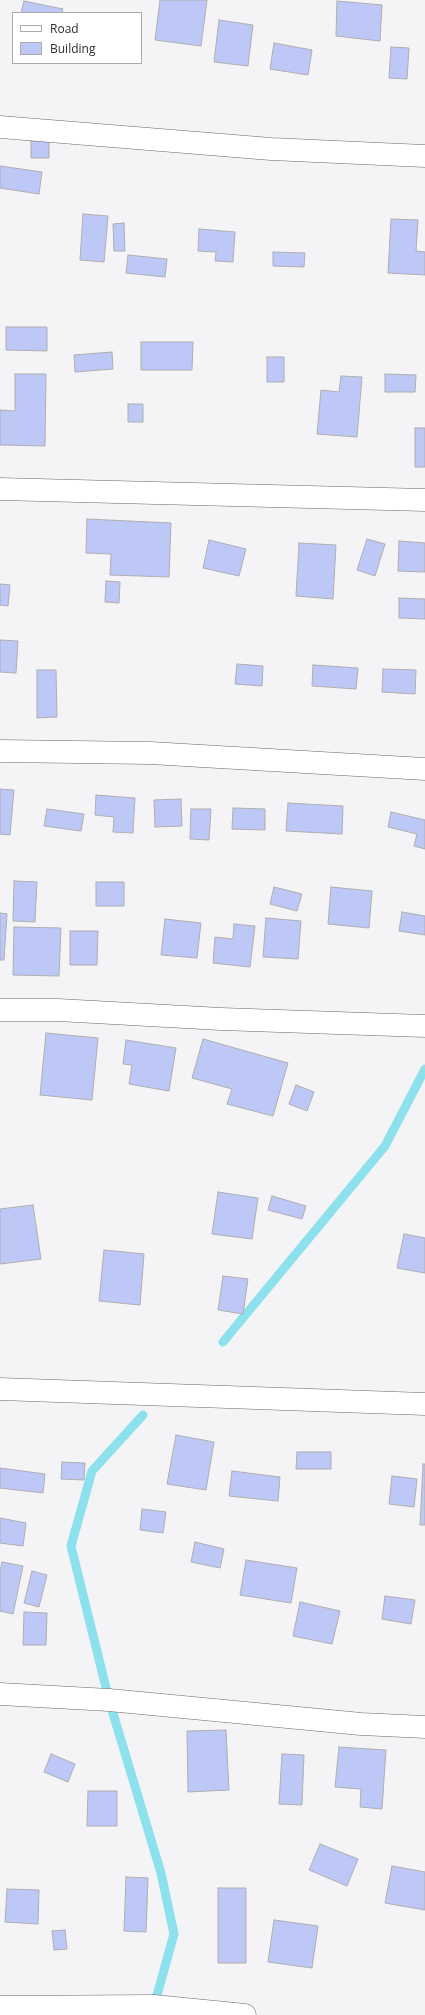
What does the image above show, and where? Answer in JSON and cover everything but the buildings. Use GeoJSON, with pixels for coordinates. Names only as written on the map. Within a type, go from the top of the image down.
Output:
{"type":"FeatureCollection","features":[{"type":"Feature","properties":{"kind":"street"},"geometry":{"type":"LineString","coordinates":[[0,127],[271,149],[425,156]]}},
{"type":"Feature","properties":{"kind":"street"},"geometry":{"type":"LineString","coordinates":[[0,488],[425,500]]}},
{"type":"Feature","properties":{"kind":"street"},"geometry":{"type":"LineString","coordinates":[[0,751],[150,753],[425,769]]}},
{"type":"Feature","properties":{"kind":"street"},"geometry":{"type":"LineString","coordinates":[[0,1010],[58,1010],[221,1019],[425,1026]]}},
{"type":"Feature","properties":{"kind":"street"},"geometry":{"type":"LineString","coordinates":[[0,1389],[425,1404]]}},
{"type":"Feature","properties":{"kind":"street"},"geometry":{"type":"LineString","coordinates":[[0,1694],[109,1700],[361,1724],[425,1728]]}},
{"type":"Feature","properties":{"kind":"street"},"geometry":{"type":"LineString","coordinates":[[0,2007],[154,2006],[245,2015]]}},
{"type":"Feature","properties":{"kind":"waterway"},"geometry":{"type":"LineString","coordinates":[[223,1342],[385,1146],[425,1069]]}},
{"type":"Feature","properties":{"kind":"waterway"},"geometry":{"type":"LineString","coordinates":[[143,1415],[92,1471],[71,1546],[109,1700],[161,1873],[174,1934],[154,2006]]}}]}
